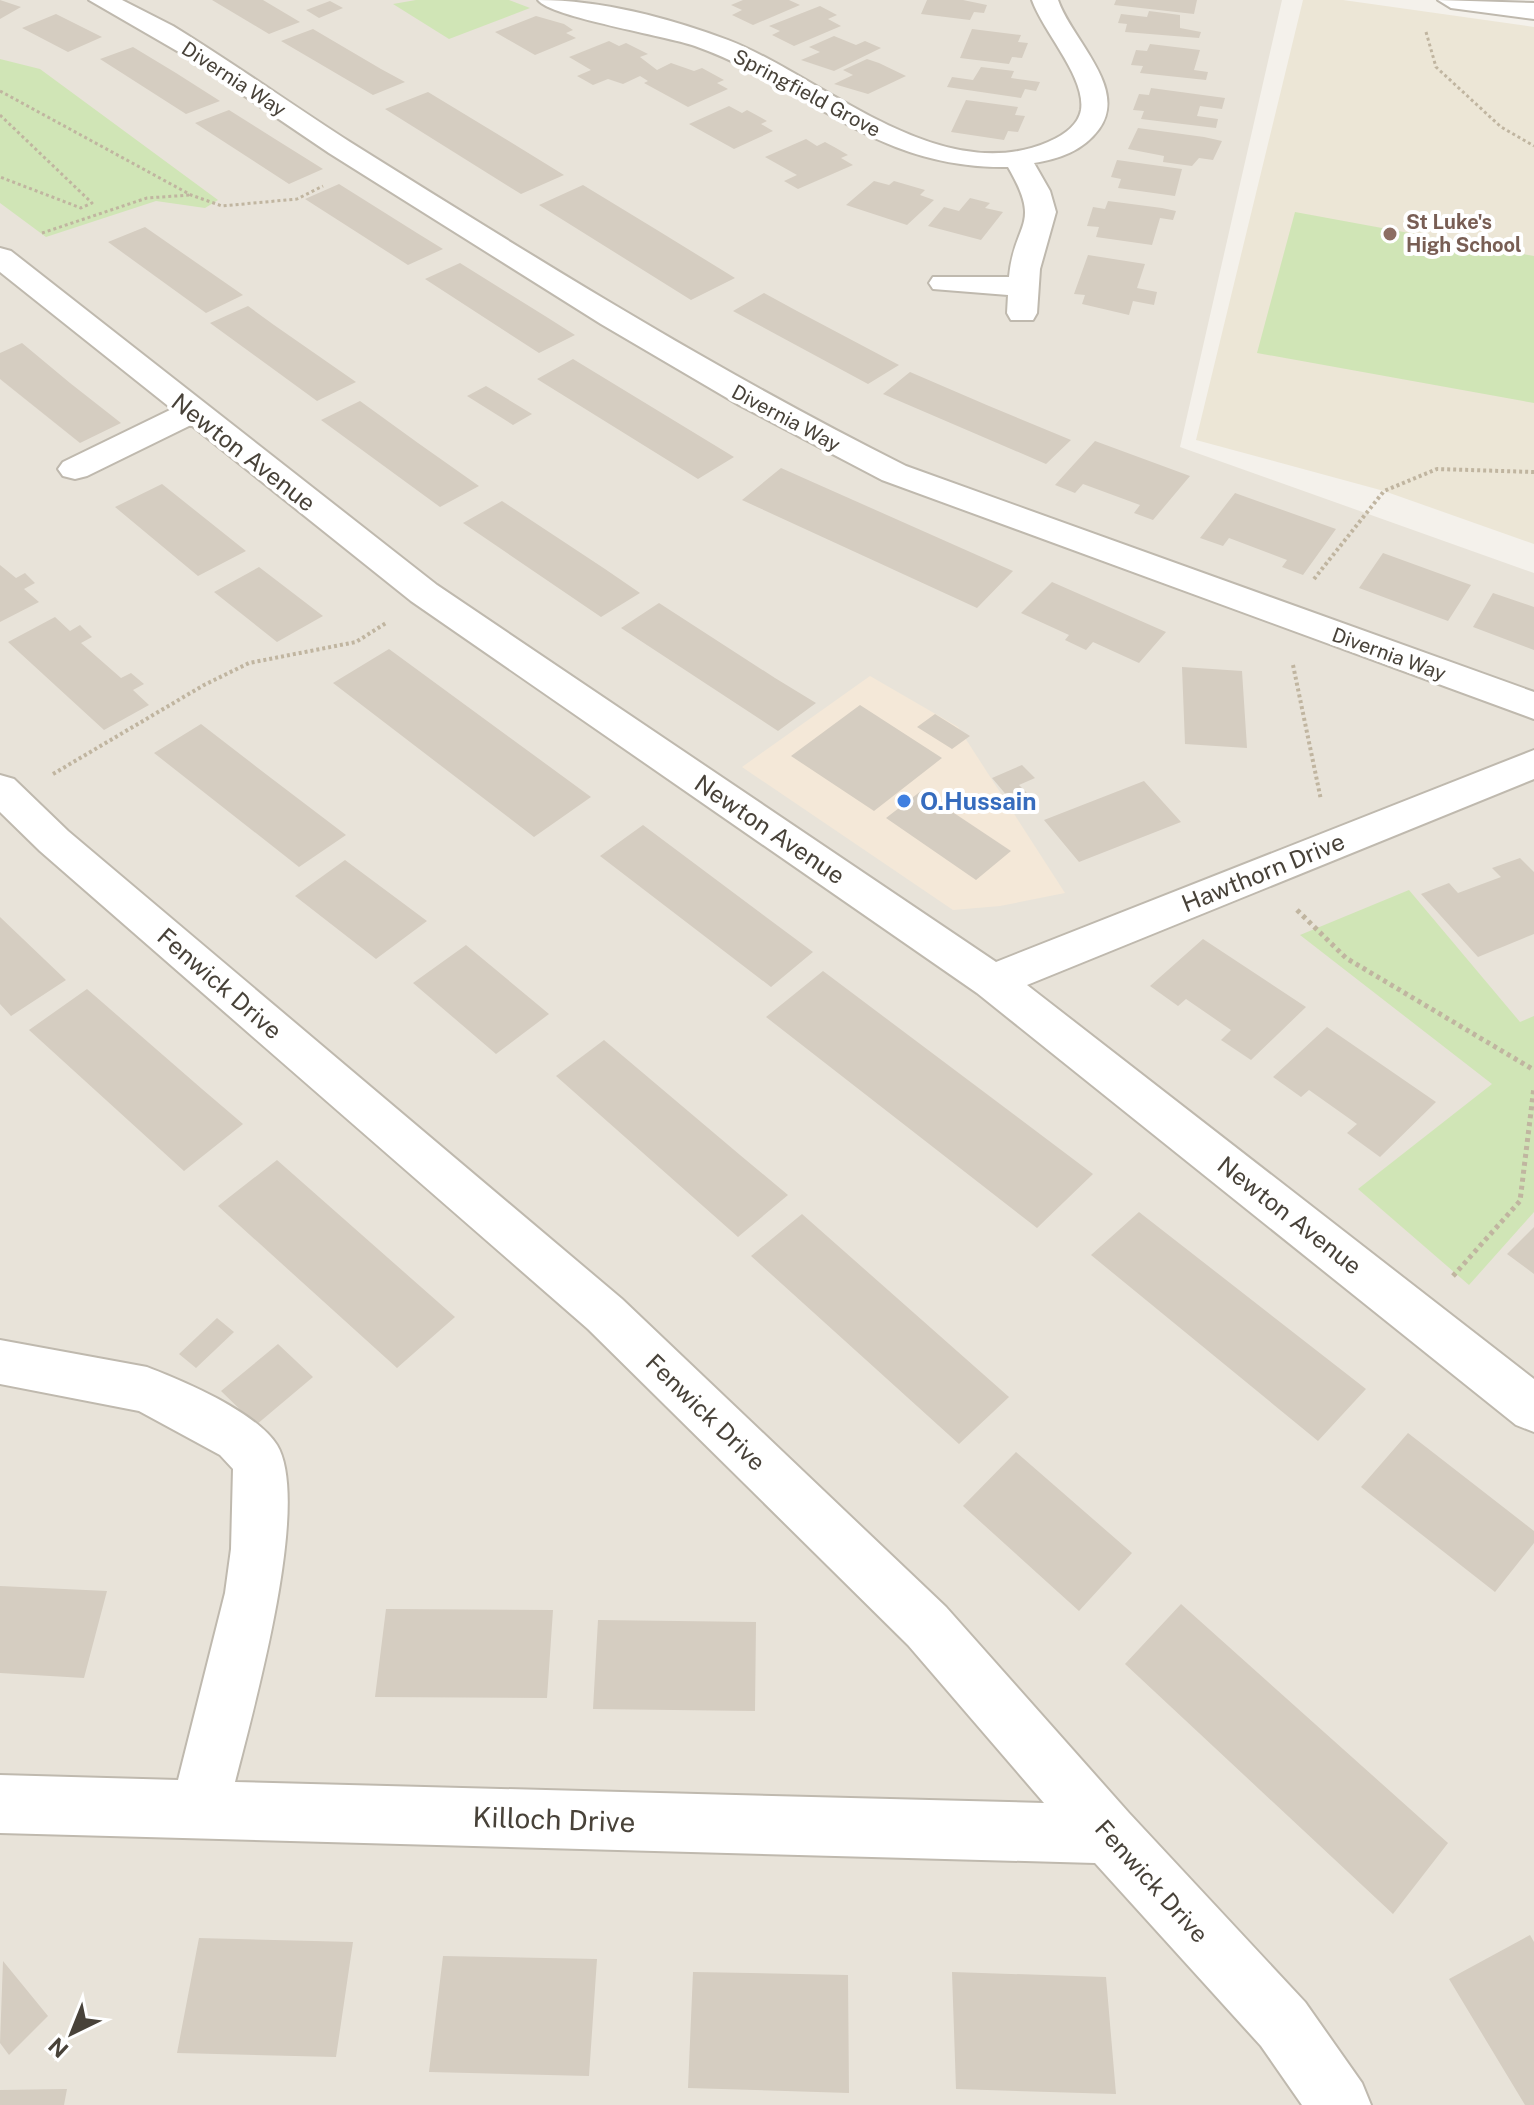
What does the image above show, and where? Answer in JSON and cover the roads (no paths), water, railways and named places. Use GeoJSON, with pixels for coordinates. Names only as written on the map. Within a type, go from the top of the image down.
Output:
{"type":"FeatureCollection","features":[{"type":"Feature","properties":{"kind":"street","name":"Divernia Way"},"geometry":{"type":"LineString","coordinates":[[102,0],[183,45],[662,350],[800,428],[894,473],[1534,706]]}},
{"type":"Feature","properties":{"kind":"street","name":"Springfield Grove"},"geometry":{"type":"LineString","coordinates":[[551,0],[573,9],[660,27],[734,51],[841,114],[923,152],[978,161],[1018,160],[1079,138],[1095,109],[1094,90],[1049,18],[1045,0]]}},
{"type":"Feature","properties":{"kind":"street"},"geometry":{"type":"LineString","coordinates":[[1451,0],[1534,11]]}},
{"type":"Feature","properties":{"kind":"street"},"geometry":{"type":"LineString","coordinates":[[944,283],[1023,300],[1042,212],[1036,191],[1018,160]]}},
{"type":"Feature","properties":{"kind":"street","name":"Newton Avenue"},"geometry":{"type":"LineString","coordinates":[[15,247],[192,412],[428,596],[992,981],[1534,1409]]}},
{"type":"Feature","properties":{"kind":"street"},"geometry":{"type":"LineString","coordinates":[[75,469],[192,412]]}},
{"type":"Feature","properties":{"kind":"street","name":"Hawthorn Drive"},"geometry":{"type":"LineString","coordinates":[[992,981],[1534,764]]}},
{"type":"Feature","properties":{"kind":"street","name":"Fenwick Drive"},"geometry":{"type":"LineString","coordinates":[[6,794],[54,841],[605,1314],[927,1626],[1108,1834],[1283,2024],[1340,2105]]}},
{"type":"Feature","properties":{"kind":"street"},"geometry":{"type":"LineString","coordinates":[[0,1362],[147,1390],[238,1438],[258,1461],[261,1532],[246,1617],[199,1809]]}},
{"type":"Feature","properties":{"kind":"street","name":"Killoch Drive"},"geometry":{"type":"LineString","coordinates":[[0,1804],[1108,1834]]}},
{"type":"Feature","properties":{"kind":"place","name":"St Luke's High School"},"geometry":{"type":"Point","coordinates":[1390,234]}},
{"type":"Feature","properties":{"kind":"place","name":"O.Hussain"},"geometry":{"type":"Point","coordinates":[904,801]}}]}
